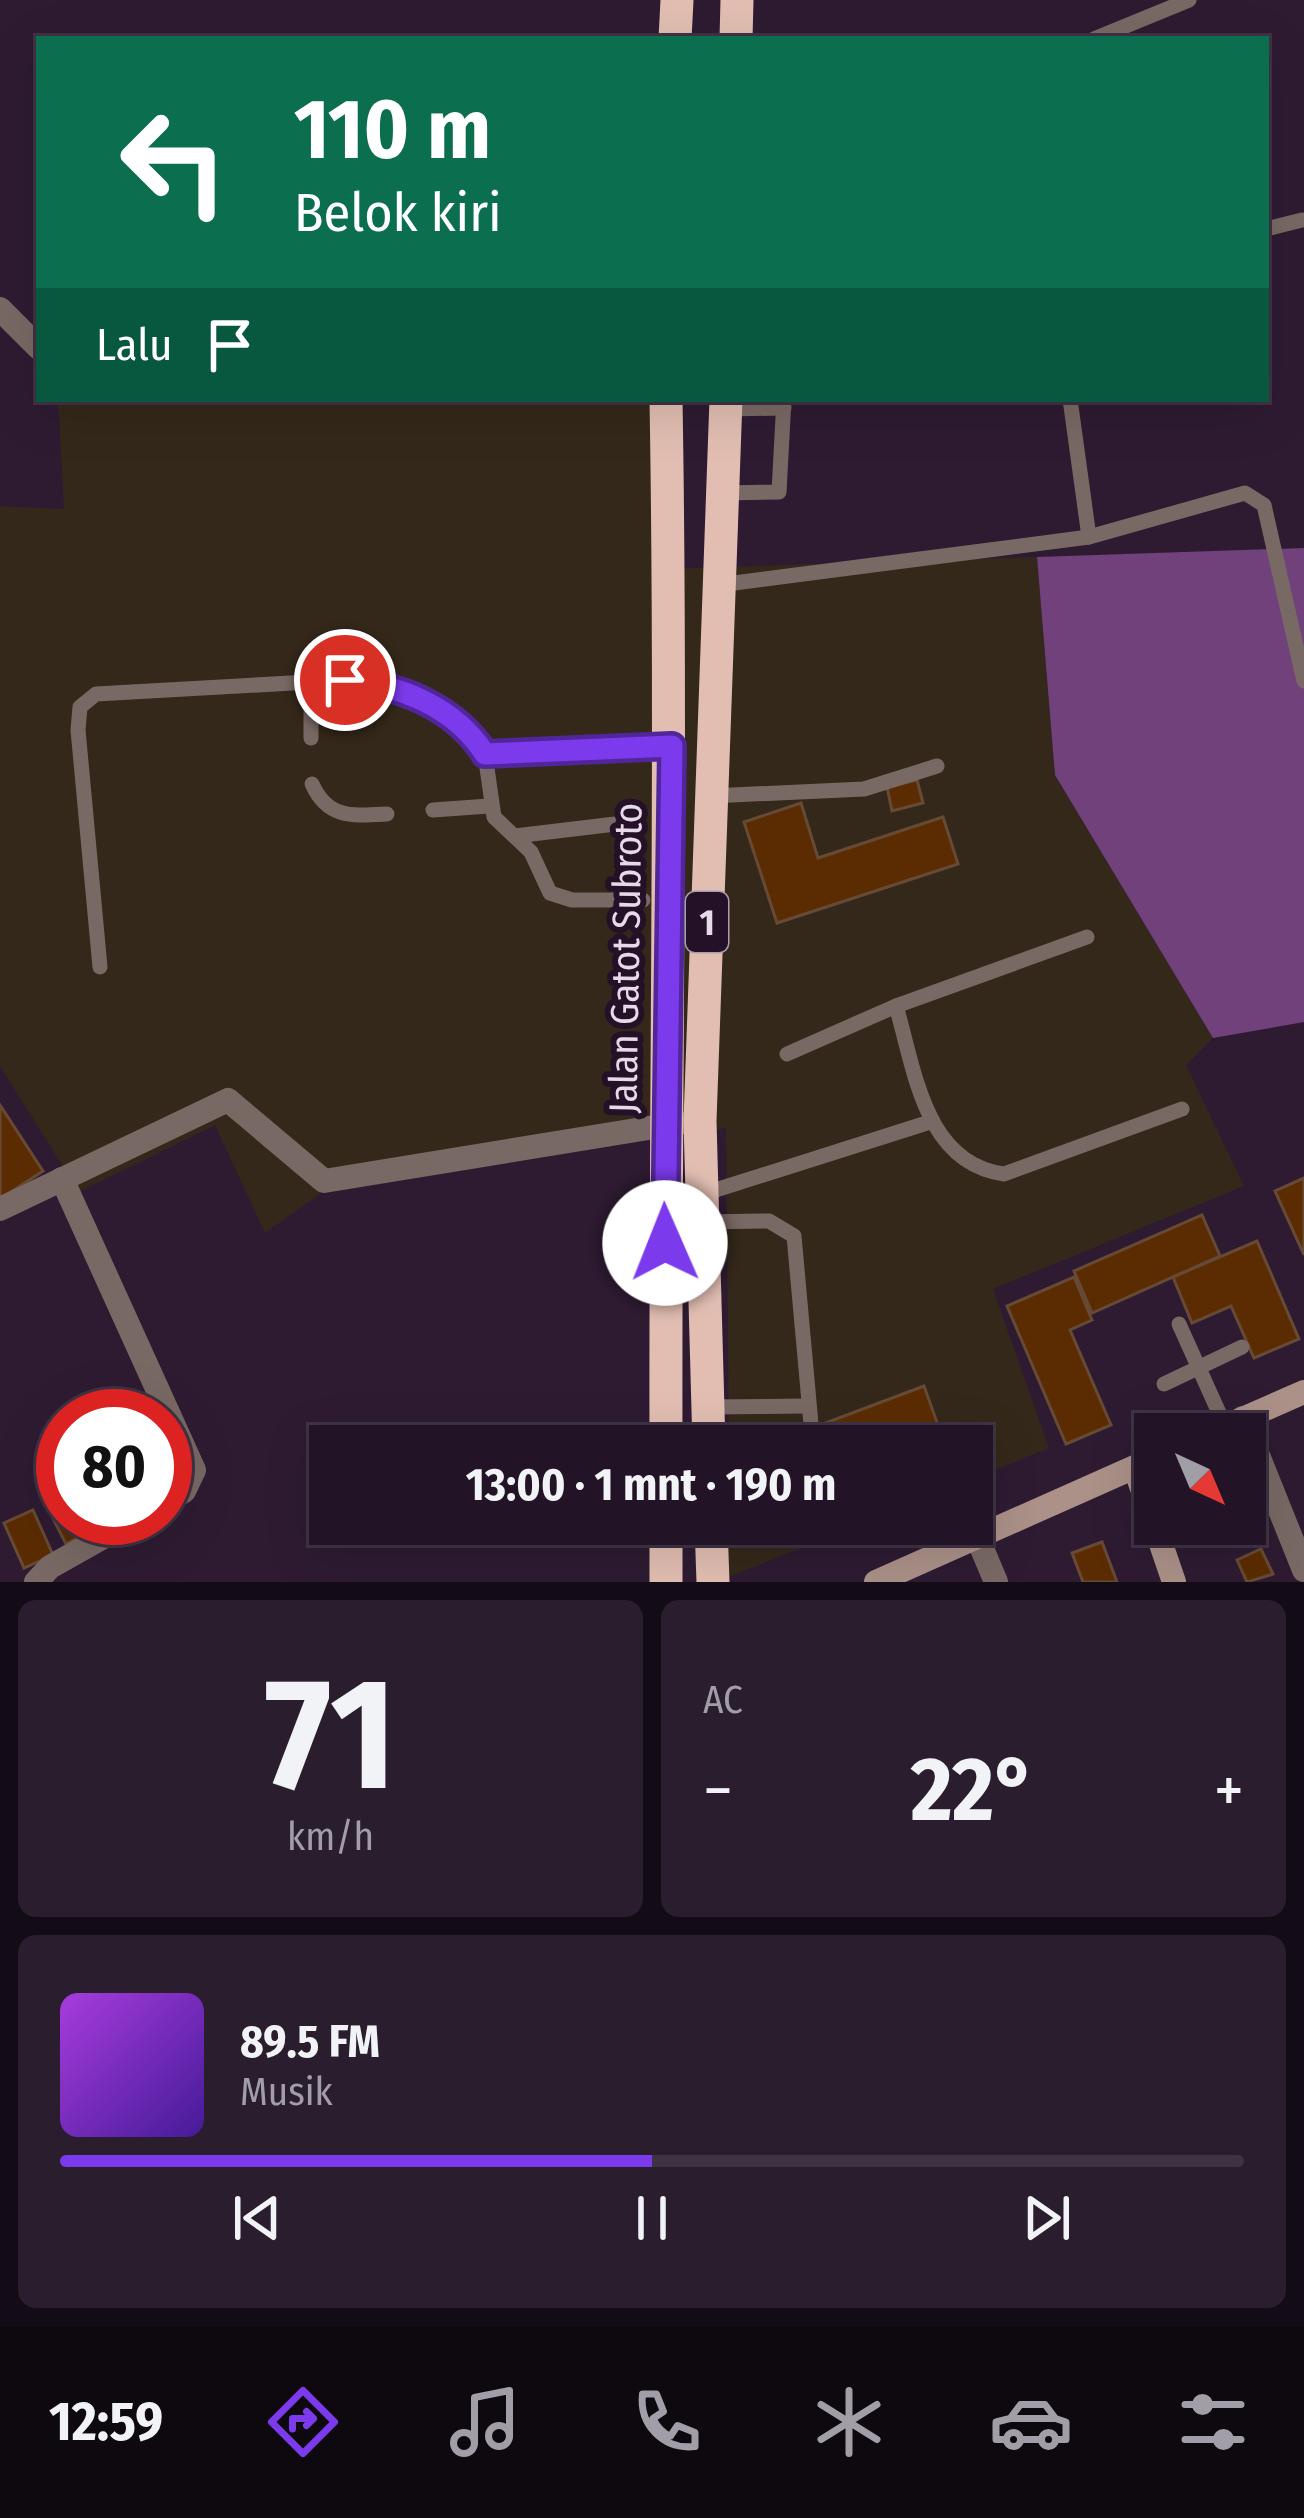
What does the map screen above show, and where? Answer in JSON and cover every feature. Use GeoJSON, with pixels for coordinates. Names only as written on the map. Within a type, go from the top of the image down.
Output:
{"type":"FeatureCollection","features":[{"type":"Feature","properties":{"kind":"highway"},"geometry":{"type":"LineString","coordinates":[[675,36],[677,0]]}},
{"type":"Feature","properties":{"kind":"highway"},"geometry":{"type":"LineString","coordinates":[[736,36],[737,0]]}},
{"type":"Feature","properties":{"kind":"highway","name":"Jalan Gatot Subroto"},"geometry":{"type":"LineString","coordinates":[[666,402],[672,746],[664,1124],[666,1425]]}},
{"type":"Feature","properties":{"kind":"highway","name":"Jalan Gatot Subroto"},"geometry":{"type":"LineString","coordinates":[[708,1425],[700,1121],[726,404]]}},
{"type":"Feature","properties":{"kind":"highway"},"geometry":{"type":"LineString","coordinates":[[666,1545],[666,1582]]}},
{"type":"Feature","properties":{"kind":"highway"},"geometry":{"type":"LineString","coordinates":[[712,1545],[713,1582]]}},
{"type":"Feature","properties":{"kind":"main road"},"geometry":{"type":"LineString","coordinates":[[1256,1413],[1304,1393]]}},
{"type":"Feature","properties":{"kind":"main road"},"geometry":{"type":"LineString","coordinates":[[993,1524],[1134,1467]]}},
{"type":"Feature","properties":{"kind":"main road"},"geometry":{"type":"LineString","coordinates":[[876,1582],[948,1545]]}},
{"type":"Feature","properties":{"kind":"main road"},"geometry":{"type":"LineString","coordinates":[[1165,1545],[1174,1582]]}},
{"type":"Feature","properties":{"kind":"street"},"geometry":{"type":"LineString","coordinates":[[0,309],[36,345]]}},
{"type":"Feature","properties":{"kind":"street"},"geometry":{"type":"LineString","coordinates":[[0,1209],[228,1100],[323,1181],[700,1121]]}},
{"type":"Feature","properties":{"kind":"street"},"geometry":{"type":"LineString","coordinates":[[62,1179],[157,1389]]}},
{"type":"Feature","properties":{"kind":"street"},"geometry":{"type":"LineString","coordinates":[[1266,1501],[1304,1570]]}},
{"type":"Feature","properties":{"kind":"street"},"geometry":{"type":"LineString","coordinates":[[36,1582],[50,1567],[89,1545]]}},
{"type":"Feature","properties":{"kind":"street"},"geometry":{"type":"LineString","coordinates":[[981,1545],[996,1582]]}},
{"type":"Feature","properties":{"kind":"lane"},"geometry":{"type":"LineString","coordinates":[[1101,36],[1189,0]]}},
{"type":"Feature","properties":{"kind":"lane"},"geometry":{"type":"LineString","coordinates":[[1269,228],[1302,220]]}},
{"type":"Feature","properties":{"kind":"lane"},"geometry":{"type":"LineString","coordinates":[[1070,402],[1089,537]]}},
{"type":"Feature","properties":{"kind":"lane"},"geometry":{"type":"LineString","coordinates":[[723,493],[779,493],[784,404],[726,404]]}},
{"type":"Feature","properties":{"kind":"lane"},"geometry":{"type":"LineString","coordinates":[[719,584],[1089,537],[1245,493],[1264,505],[1304,681]]}},
{"type":"Feature","properties":{"kind":"lane"},"geometry":{"type":"LineString","coordinates":[[311,683],[311,738]]}},
{"type":"Feature","properties":{"kind":"lane"},"geometry":{"type":"LineString","coordinates":[[100,967],[80,707],[96,694],[311,683],[381,683],[413,694],[460,726],[485,754],[489,806],[531,852],[544,887],[556,897],[643,900]]}},
{"type":"Feature","properties":{"kind":"lane"},"geometry":{"type":"LineString","coordinates":[[485,754],[672,746]]}},
{"type":"Feature","properties":{"kind":"lane"},"geometry":{"type":"LineString","coordinates":[[711,796],[864,789],[938,766]]}},
{"type":"Feature","properties":{"kind":"lane"},"geometry":{"type":"LineString","coordinates":[[312,784],[326,808],[339,814],[387,814]]}},
{"type":"Feature","properties":{"kind":"lane"},"geometry":{"type":"LineString","coordinates":[[433,810],[489,806]]}},
{"type":"Feature","properties":{"kind":"lane"},"geometry":{"type":"LineString","coordinates":[[515,836],[632,822]]}},
{"type":"Feature","properties":{"kind":"lane"},"geometry":{"type":"LineString","coordinates":[[787,1054],[896,1006],[1087,937]]}},
{"type":"Feature","properties":{"kind":"lane"},"geometry":{"type":"LineString","coordinates":[[896,1006],[930,1122],[963,1160],[982,1171],[1004,1174],[1182,1108]]}},
{"type":"Feature","properties":{"kind":"lane"},"geometry":{"type":"LineString","coordinates":[[702,1208],[930,1122]]}},
{"type":"Feature","properties":{"kind":"lane"},"geometry":{"type":"LineString","coordinates":[[665,1202],[769,1221],[794,1236],[810,1425]]}},
{"type":"Feature","properties":{"kind":"lane"},"geometry":{"type":"LineString","coordinates":[[1179,1324],[1219,1413]]}},
{"type":"Feature","properties":{"kind":"lane"},"geometry":{"type":"LineString","coordinates":[[1165,1384],[1242,1347]]}},
{"type":"Feature","properties":{"kind":"lane"},"geometry":{"type":"LineString","coordinates":[[708,1407],[807,1406]]}},
{"type":"Feature","properties":{"kind":"shaded area"},"geometry":{"type":"Polygon","coordinates":[[[58,402],[659,402],[660,569],[1037,557],[1055,775],[1213,1038],[1186,1065],[1244,1186],[993,1289],[1049,1448],[993,1471],[993,1425],[729,1425],[726,1128],[338,1181],[265,1233],[215,1125],[79,1192],[0,1066],[0,506],[64,509],[58,402]]]}},
{"type":"Feature","properties":{"kind":"shaded area"},"geometry":{"type":"Polygon","coordinates":[[[1304,548],[1304,1022],[1213,1038],[1055,775],[1037,557],[1304,548]]]}},
{"type":"Feature","properties":{"kind":"shaded area"},"geometry":{"type":"Polygon","coordinates":[[[729,1545],[809,1545],[729,1577],[729,1545]]]}},
{"type":"Feature","properties":{"kind":"building"},"geometry":{"type":"Polygon","coordinates":[[[917,780],[923,803],[892,811],[887,787],[917,780]]]}},
{"type":"Feature","properties":{"kind":"building"},"geometry":{"type":"Polygon","coordinates":[[[801,803],[818,858],[943,817],[958,864],[777,923],[744,822],[801,803]]]}},
{"type":"Feature","properties":{"kind":"building"},"geometry":{"type":"Polygon","coordinates":[[[0,1105],[43,1171],[0,1199],[0,1105]]]}},
{"type":"Feature","properties":{"kind":"building"},"geometry":{"type":"Polygon","coordinates":[[[1304,1178],[1304,1255],[1275,1191],[1304,1178]]]}},
{"type":"Feature","properties":{"kind":"building"},"geometry":{"type":"Polygon","coordinates":[[[1202,1215],[1220,1256],[1092,1313],[1074,1271],[1202,1215]]]}},
{"type":"Feature","properties":{"kind":"building"},"geometry":{"type":"Polygon","coordinates":[[[1257,1241],[1299,1339],[1254,1358],[1231,1306],[1192,1323],[1173,1277],[1257,1241]]]}},
{"type":"Feature","properties":{"kind":"building"},"geometry":{"type":"Polygon","coordinates":[[[1074,1277],[1092,1320],[1070,1330],[1111,1425],[1066,1444],[1007,1306],[1074,1277]]]}},
{"type":"Feature","properties":{"kind":"building"},"geometry":{"type":"Polygon","coordinates":[[[924,1386],[938,1425],[820,1425],[924,1386]]]}},
{"type":"Feature","properties":{"kind":"building"},"geometry":{"type":"Polygon","coordinates":[[[33,1510],[36,1545],[49,1545],[53,1555],[24,1568],[4,1523],[33,1510]]]}},
{"type":"Feature","properties":{"kind":"building"},"geometry":{"type":"Polygon","coordinates":[[[1102,1542],[1117,1582],[1083,1582],[1072,1553],[1102,1542]]]}},
{"type":"Feature","properties":{"kind":"building"},"geometry":{"type":"Polygon","coordinates":[[[1261,1549],[1273,1574],[1247,1582],[1237,1560],[1261,1549]]]}},
{"type":"Feature","properties":{"kind":"route"},"geometry":{"type":"LineString","coordinates":[[345,680],[381,683],[413,694],[460,726],[485,754],[672,746],[664,1046],[665,1243]]}}]}
